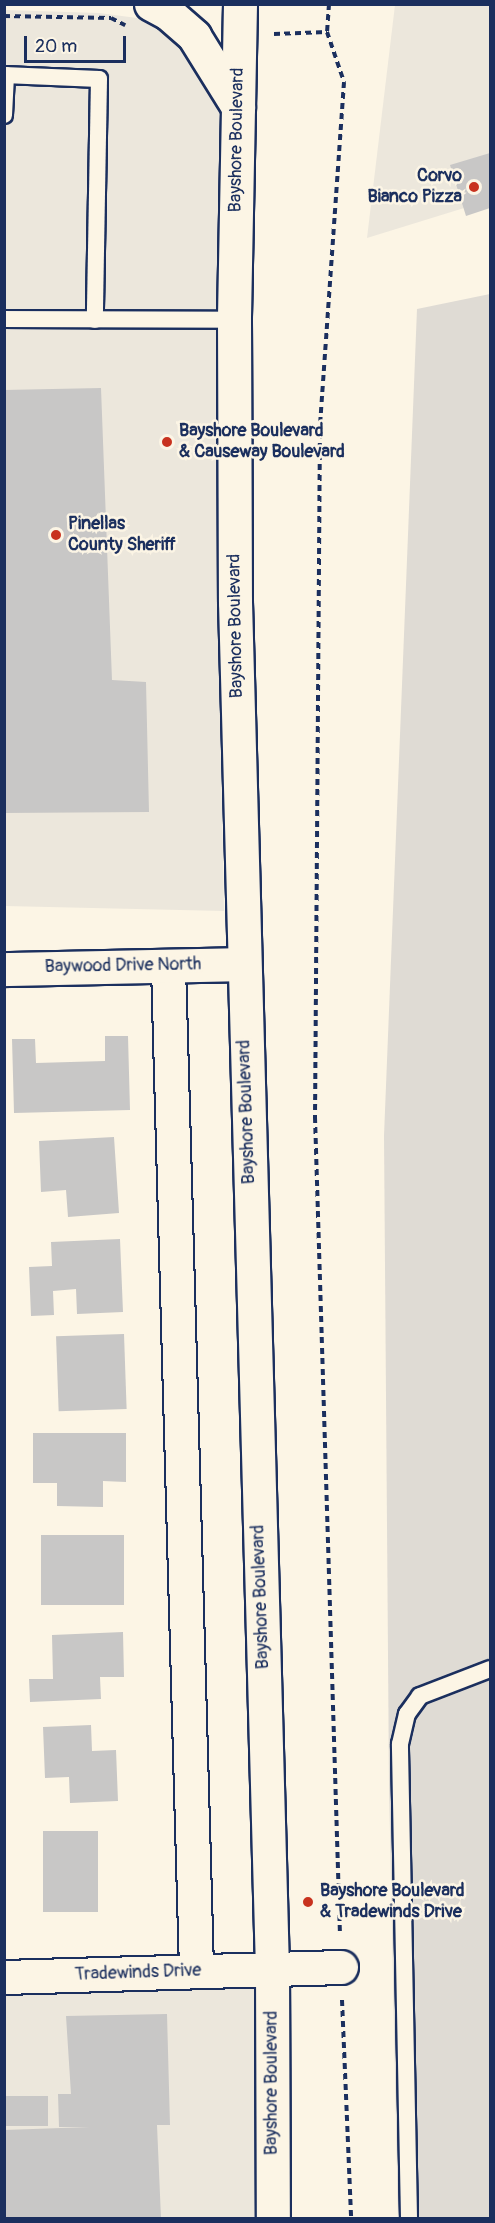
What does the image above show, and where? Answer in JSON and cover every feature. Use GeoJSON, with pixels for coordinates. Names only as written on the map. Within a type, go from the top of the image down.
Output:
{"type":"FeatureCollection","features":[{"type":"Feature","properties":{"kind":"main road"},"geometry":{"type":"LineString","coordinates":[[151,4],[168,13],[194,36],[238,107]]}},
{"type":"Feature","properties":{"kind":"main road","name":"Bayshore Boulevard"},"geometry":{"type":"LineString","coordinates":[[240,4],[234,320],[242,964],[272,1969],[273,2218]]}},
{"type":"Feature","properties":{"kind":"main road","name":"Baywood Drive North"},"geometry":{"type":"LineString","coordinates":[[4,969],[242,964]]}},
{"type":"Feature","properties":{"kind":"main road"},"geometry":{"type":"LineString","coordinates":[[168,966],[196,1971]]}},
{"type":"Feature","properties":{"kind":"main road","name":"Tradewinds Drive"},"geometry":{"type":"LineString","coordinates":[[4,1977],[341,1967]]}},
{"type":"Feature","properties":{"kind":"lane"},"geometry":{"type":"LineString","coordinates":[[4,115],[5,75],[99,79],[95,320]]}},
{"type":"Feature","properties":{"kind":"lane"},"geometry":{"type":"LineString","coordinates":[[4,320],[234,320]]}},
{"type":"Feature","properties":{"kind":"lane"},"geometry":{"type":"LineString","coordinates":[[409,2218],[400,1744],[407,1714],[420,1696],[490,1669]]}},
{"type":"Feature","properties":{"kind":"path"},"geometry":{"type":"LineString","coordinates":[[329,4],[327,32],[344,82],[320,422],[315,1117],[351,2218]]}},
{"type":"Feature","properties":{"kind":"shaded area"},"geometry":{"type":"Polygon","coordinates":[[[395,5],[490,5],[490,200],[367,238],[395,5]]]}},
{"type":"Feature","properties":{"kind":"shaded area"},"geometry":{"type":"Polygon","coordinates":[[[5,10],[99,13],[137,18],[161,29],[181,49],[220,112],[217,567],[224,911],[5,906],[5,10]]]}},
{"type":"Feature","properties":{"kind":"shaded area"},"geometry":{"type":"Polygon","coordinates":[[[490,294],[490,2218],[398,2218],[389,1784],[384,1136],[417,309],[490,294]]]}},
{"type":"Feature","properties":{"kind":"shaded area"},"geometry":{"type":"Polygon","coordinates":[[[5,1989],[255,1989],[255,2218],[5,2218],[5,1989]]]}},
{"type":"Feature","properties":{"kind":"building","name":"Corvo Bianco Pizza"},"geometry":{"type":"Polygon","coordinates":[[[490,153],[490,208],[466,216],[450,165],[490,153]]]}},
{"type":"Feature","properties":{"kind":"building","name":"Pinellas County Sheriff"},"geometry":{"type":"Polygon","coordinates":[[[101,388],[112,680],[146,682],[149,812],[4,813],[4,390],[101,388]]]}},
{"type":"Feature","properties":{"kind":"building"},"geometry":{"type":"Polygon","coordinates":[[[105,1036],[128,1036],[130,1110],[14,1113],[12,1039],[35,1039],[36,1063],[105,1061],[105,1036]]]}},
{"type":"Feature","properties":{"kind":"building"},"geometry":{"type":"Polygon","coordinates":[[[114,1137],[119,1213],[68,1217],[66,1190],[41,1192],[39,1141],[114,1137]]]}},
{"type":"Feature","properties":{"kind":"building"},"geometry":{"type":"Polygon","coordinates":[[[120,1239],[123,1312],[77,1314],[76,1289],[53,1291],[54,1315],[31,1316],[29,1267],[52,1266],[51,1242],[120,1239]]]}},
{"type":"Feature","properties":{"kind":"building"},"geometry":{"type":"Polygon","coordinates":[[[124,1334],[127,1409],[59,1411],[56,1336],[124,1334]]]}},
{"type":"Feature","properties":{"kind":"building"},"geometry":{"type":"Polygon","coordinates":[[[33,1433],[126,1433],[126,1482],[103,1481],[103,1507],[57,1506],[57,1483],[33,1483],[33,1433]]]}},
{"type":"Feature","properties":{"kind":"building"},"geometry":{"type":"Polygon","coordinates":[[[41,1535],[124,1535],[124,1605],[41,1605],[41,1535]]]}},
{"type":"Feature","properties":{"kind":"building"},"geometry":{"type":"Polygon","coordinates":[[[123,1632],[124,1677],[100,1677],[101,1699],[30,1702],[29,1679],[53,1679],[52,1635],[123,1632]]]}},
{"type":"Feature","properties":{"kind":"building"},"geometry":{"type":"Polygon","coordinates":[[[91,1725],[92,1751],[116,1750],[118,1801],[70,1803],[69,1777],[45,1778],[43,1727],[91,1725]]]}},
{"type":"Feature","properties":{"kind":"building"},"geometry":{"type":"Polygon","coordinates":[[[43,1831],[98,1831],[98,1912],[43,1912],[43,1831]]]}},
{"type":"Feature","properties":{"kind":"building"},"geometry":{"type":"Polygon","coordinates":[[[167,2014],[170,2125],[157,2125],[161,2218],[4,2218],[4,2130],[90,2127],[59,2127],[58,2094],[71,2094],[66,2016],[167,2014]]]}},
{"type":"Feature","properties":{"kind":"building"},"geometry":{"type":"Polygon","coordinates":[[[4,2096],[48,2096],[48,2126],[4,2126],[4,2096]]]}},
{"type":"Feature","properties":{"kind":"place","name":"Corvo Bianco Pizza"},"geometry":{"type":"Point","coordinates":[474,187]}},
{"type":"Feature","properties":{"kind":"place","name":"Bayshore Boulevard & Causeway Boulevard"},"geometry":{"type":"Point","coordinates":[167,442]}},
{"type":"Feature","properties":{"kind":"place","name":"Pinellas County Sheriff"},"geometry":{"type":"Point","coordinates":[56,535]}},
{"type":"Feature","properties":{"kind":"place","name":"Bayshore Boulevard & Tradewinds Drive"},"geometry":{"type":"Point","coordinates":[308,1902]}}]}
